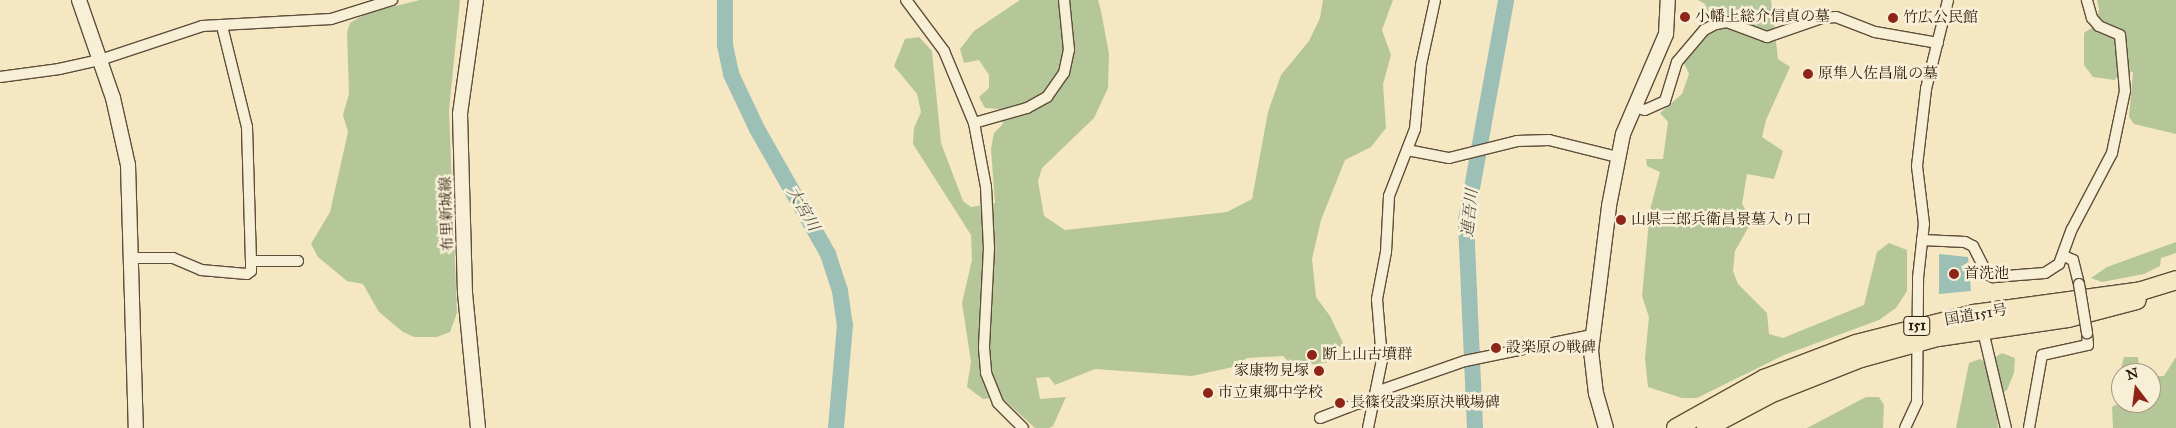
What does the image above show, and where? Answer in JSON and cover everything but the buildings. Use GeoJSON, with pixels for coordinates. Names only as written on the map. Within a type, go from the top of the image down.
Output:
{"type":"FeatureCollection","features":[{"type":"Feature","properties":{"kind":"highway","name":"国道151号"},"geometry":{"type":"LineString","coordinates":[[1676,428],[1723,400],[1806,361],[1918,334],[2012,308],[2141,291],[2176,280]]}},
{"type":"Feature","properties":{"kind":"highway","name":"国道151号"},"geometry":{"type":"LineString","coordinates":[[1706,428],[1812,376],[1918,334],[1983,331],[2102,311],[2176,288]]}},
{"type":"Feature","properties":{"kind":"street"},"geometry":{"type":"LineString","coordinates":[[79,0],[124,134],[129,174],[136,428]]}},
{"type":"Feature","properties":{"kind":"street"},"geometry":{"type":"LineString","coordinates":[[0,77],[59,69],[100,60],[202,26],[331,19],[392,0]]}},
{"type":"Feature","properties":{"kind":"street","name":"布里新城線"},"geometry":{"type":"LineString","coordinates":[[476,0],[460,114],[466,293],[478,428]]}},
{"type":"Feature","properties":{"kind":"street"},"geometry":{"type":"LineString","coordinates":[[906,0],[944,51],[974,123],[986,187],[988,240],[984,348],[986,373],[998,403],[1023,428]]}},
{"type":"Feature","properties":{"kind":"street"},"geometry":{"type":"LineString","coordinates":[[974,123],[1027,108],[1047,97],[1064,73],[1069,50],[1064,0]]}},
{"type":"Feature","properties":{"kind":"street"},"geometry":{"type":"LineString","coordinates":[[1368,428],[1382,351],[1378,299],[1386,252],[1389,196],[1417,116],[1421,65],[1434,0]]}},
{"type":"Feature","properties":{"kind":"street"},"geometry":{"type":"LineString","coordinates":[[1606,428],[1593,375],[1592,335],[1617,157],[1634,107],[1658,58],[1666,34],[1668,0]]}},
{"type":"Feature","properties":{"kind":"street"},"geometry":{"type":"LineString","coordinates":[[1905,428],[1916,402],[1918,278],[1924,224],[1917,166],[1926,89],[1948,0]]}},
{"type":"Feature","properties":{"kind":"street"},"geometry":{"type":"LineString","coordinates":[[1922,240],[1965,242],[1979,253],[1987,274],[2002,278],[2045,273],[2054,268],[2064,256],[2072,229],[2112,153],[2125,91],[2120,35],[2099,26],[2092,18],[2087,0]]}},
{"type":"Feature","properties":{"kind":"street"},"geometry":{"type":"LineString","coordinates":[[1634,107],[1650,108],[1665,101],[1674,68],[1687,48],[1704,30],[1721,23],[1737,25],[1767,37],[1822,18],[1836,17],[1875,32],[1938,43]]}},
{"type":"Feature","properties":{"kind":"street"},"geometry":{"type":"LineString","coordinates":[[132,258],[173,258],[201,270],[247,274],[251,271],[247,127],[222,26]]}},
{"type":"Feature","properties":{"kind":"street"},"geometry":{"type":"LineString","coordinates":[[1406,150],[1449,158],[1517,141],[1550,140],[1617,157]]}},
{"type":"Feature","properties":{"kind":"street"},"geometry":{"type":"LineString","coordinates":[[2029,428],[2042,355],[2088,345],[2079,284],[2073,260],[2064,256]]}},
{"type":"Feature","properties":{"kind":"street"},"geometry":{"type":"LineString","coordinates":[[251,261],[298,261]]}},
{"type":"Feature","properties":{"kind":"street"},"geometry":{"type":"LineString","coordinates":[[1983,331],[2006,428]]}},
{"type":"Feature","properties":{"kind":"street"},"geometry":{"type":"LineString","coordinates":[[1376,392],[1478,357],[1592,335]]}},
{"type":"Feature","properties":{"kind":"street"},"geometry":{"type":"LineString","coordinates":[[1320,418],[1357,404],[1374,403]]}},
{"type":"Feature","properties":{"kind":"green space"},"geometry":{"type":"Polygon","coordinates":[[[420,0],[460,0],[449,110],[457,313],[450,332],[437,337],[414,337],[403,332],[379,312],[363,284],[347,281],[318,257],[311,244],[330,212],[348,132],[343,115],[349,94],[347,32],[350,23],[367,13],[420,0]]]}},
{"type":"Feature","properties":{"kind":"green space"},"geometry":{"type":"Polygon","coordinates":[[[1020,0],[1098,0],[1101,11],[1109,54],[1108,88],[1094,118],[1042,168],[1038,181],[1044,216],[1065,230],[1227,212],[1252,199],[1268,112],[1281,75],[1309,41],[1320,18],[1323,0],[1393,0],[1382,30],[1391,55],[1383,84],[1386,128],[1371,147],[1345,160],[1321,220],[1312,259],[1316,297],[1330,316],[1343,343],[1329,362],[1294,367],[1283,356],[1247,358],[1233,367],[1192,376],[1095,369],[1055,385],[1049,377],[1036,378],[1040,399],[1066,397],[1053,426],[1049,428],[1035,428],[1001,397],[983,399],[967,387],[971,362],[962,303],[972,260],[971,235],[913,144],[914,128],[921,112],[917,94],[894,66],[905,39],[919,37],[932,51],[941,143],[963,201],[971,207],[995,203],[991,149],[994,133],[1003,124],[999,109],[985,108],[979,97],[989,88],[989,75],[979,60],[964,63],[960,49],[974,31],[1020,0]]]}},
{"type":"Feature","properties":{"kind":"green space"},"geometry":{"type":"Polygon","coordinates":[[[1698,0],[1771,0],[1778,59],[1790,67],[1766,120],[1762,137],[1783,151],[1774,179],[1747,174],[1742,204],[1752,221],[1735,251],[1733,271],[1738,284],[1767,313],[1769,334],[1783,338],[1864,305],[1877,252],[1889,243],[1907,250],[1907,291],[1896,308],[1879,320],[1784,355],[1697,398],[1682,398],[1648,387],[1645,358],[1649,317],[1642,296],[1650,210],[1660,172],[1647,166],[1646,159],[1663,159],[1668,122],[1660,113],[1682,94],[1689,74],[1683,61],[1699,41],[1714,31],[1705,4],[1698,0]]]}},
{"type":"Feature","properties":{"kind":"green space"},"geometry":{"type":"Polygon","coordinates":[[[2097,0],[2176,0],[2176,134],[2134,124],[2129,117],[2133,72],[2121,70],[2115,80],[2093,77],[2084,65],[2084,33],[2096,25],[2099,9],[2097,0]]]}},
{"type":"Feature","properties":{"kind":"green space"},"geometry":{"type":"Polygon","coordinates":[[[2176,242],[2176,253],[2161,258],[2160,266],[2144,274],[2102,282],[2091,278],[2107,267],[2176,242]]]}},
{"type":"Feature","properties":{"kind":"green space"},"geometry":{"type":"Polygon","coordinates":[[[2002,353],[2015,358],[2014,373],[2007,390],[1995,397],[1998,428],[1956,428],[1969,363],[1980,359],[1986,363],[2002,353]]]}},
{"type":"Feature","properties":{"kind":"green space"},"geometry":{"type":"Polygon","coordinates":[[[2124,357],[2138,357],[2138,363],[2122,363],[2124,357]]]}},
{"type":"Feature","properties":{"kind":"green space"},"geometry":{"type":"Polygon","coordinates":[[[2176,357],[2176,428],[2113,428],[2112,413],[2161,413],[2161,376],[2164,376],[2176,357]]]}},
{"type":"Feature","properties":{"kind":"green space"},"geometry":{"type":"Polygon","coordinates":[[[1866,397],[1879,397],[1884,405],[1883,428],[1807,428],[1866,397]]]}},
{"type":"Feature","properties":{"kind":"water","name":"首洗池"},"geometry":{"type":"Polygon","coordinates":[[[1939,254],[1968,257],[1971,291],[1939,294],[1939,254]]]}},
{"type":"Feature","properties":{"kind":"waterway","name":"大宮川"},"geometry":{"type":"LineString","coordinates":[[725,0],[725,45],[731,74],[757,129],[828,254],[840,291],[845,325],[836,428]]}},
{"type":"Feature","properties":{"kind":"waterway","name":"連吾川"},"geometry":{"type":"LineString","coordinates":[[1475,428],[1466,221],[1506,0]]}},
{"type":"Feature","properties":{"kind":"place","name":"小幡上総介信貞の墓"},"geometry":{"type":"Point","coordinates":[1685,17]}},
{"type":"Feature","properties":{"kind":"place","name":"竹広公民館"},"geometry":{"type":"Point","coordinates":[1893,18]}},
{"type":"Feature","properties":{"kind":"place","name":"原隼人佐昌胤の墓"},"geometry":{"type":"Point","coordinates":[1808,74]}},
{"type":"Feature","properties":{"kind":"place","name":"山県三郎兵衛昌景墓入り口"},"geometry":{"type":"Point","coordinates":[1621,220]}},
{"type":"Feature","properties":{"kind":"place","name":"首洗池"},"geometry":{"type":"Point","coordinates":[1954,274]}},
{"type":"Feature","properties":{"kind":"place","name":"設楽原の戦碑"},"geometry":{"type":"Point","coordinates":[1496,348]}},
{"type":"Feature","properties":{"kind":"place","name":"断上山古墳群"},"geometry":{"type":"Point","coordinates":[1312,355]}},
{"type":"Feature","properties":{"kind":"place","name":"家康物見塚"},"geometry":{"type":"Point","coordinates":[1319,371]}},
{"type":"Feature","properties":{"kind":"place","name":"市立東郷中学校"},"geometry":{"type":"Point","coordinates":[1208,393]}},
{"type":"Feature","properties":{"kind":"place","name":"長篠役設楽原決戦場碑"},"geometry":{"type":"Point","coordinates":[1340,403]}}]}
